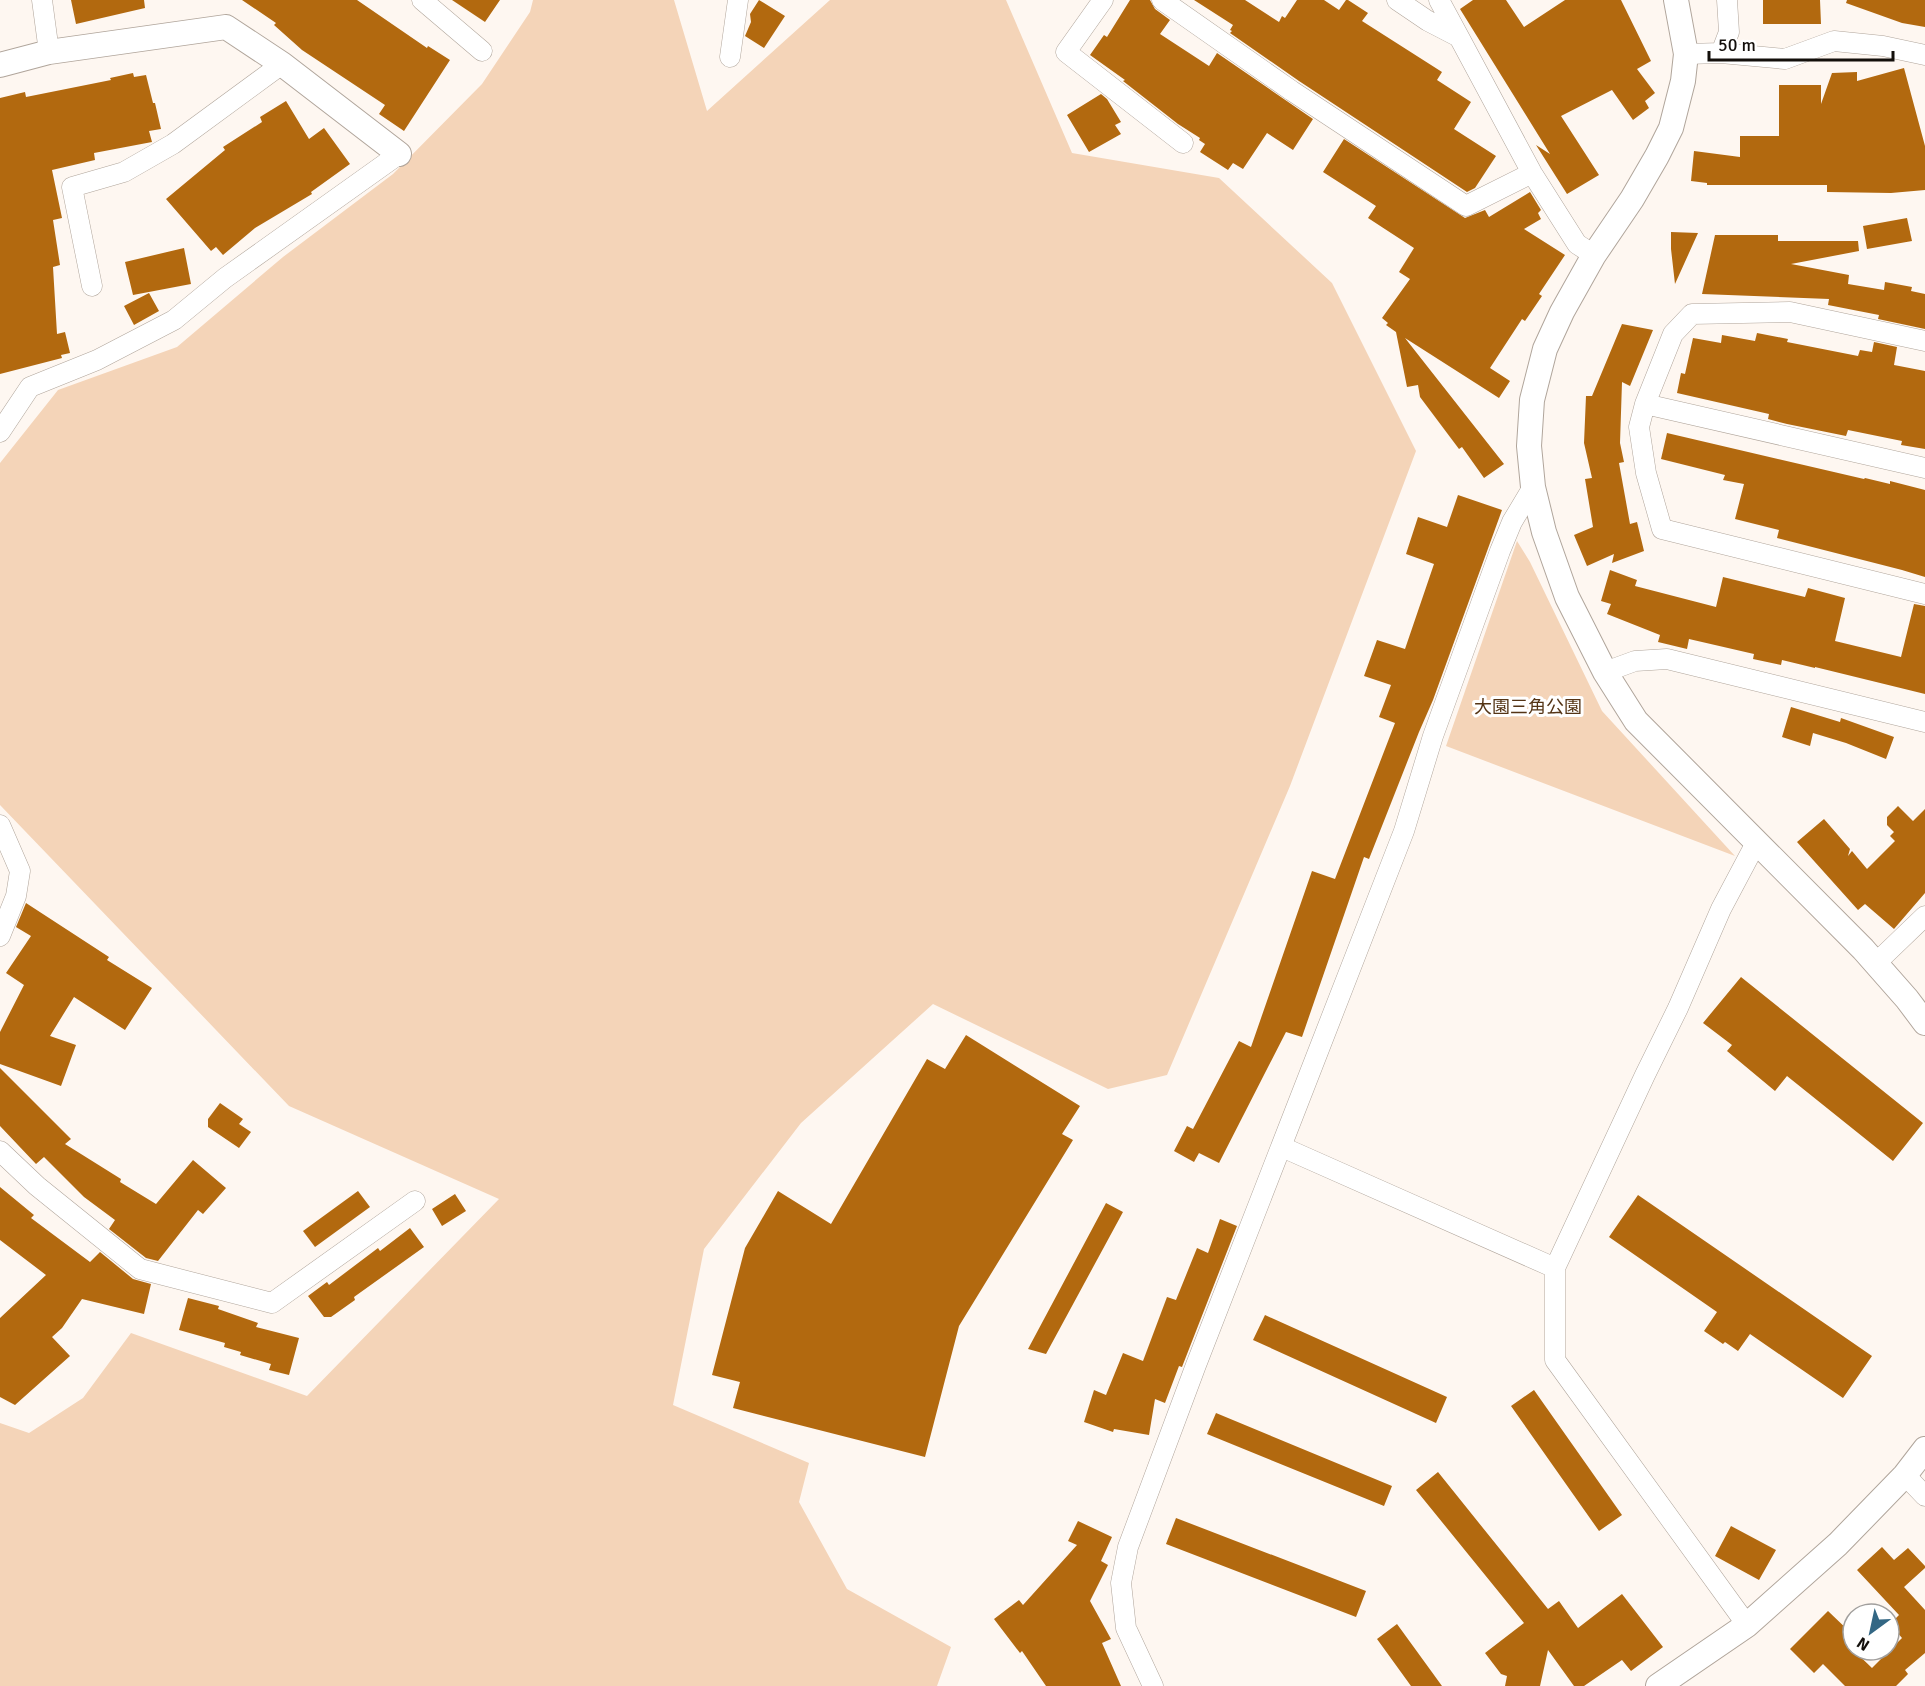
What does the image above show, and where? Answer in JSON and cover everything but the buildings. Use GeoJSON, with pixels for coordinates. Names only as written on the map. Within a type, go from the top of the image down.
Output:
{"type":"FeatureCollection","features":[{"type":"Feature","properties":{"kind":"street"},"geometry":{"type":"LineString","coordinates":[[42,0],[49,52]]}},
{"type":"Feature","properties":{"kind":"street"},"geometry":{"type":"LineString","coordinates":[[422,0],[482,51]]}},
{"type":"Feature","properties":{"kind":"street"},"geometry":{"type":"LineString","coordinates":[[730,57],[738,0]]}},
{"type":"Feature","properties":{"kind":"street"},"geometry":{"type":"LineString","coordinates":[[1103,0],[1066,52],[1183,143]]}},
{"type":"Feature","properties":{"kind":"street"},"geometry":{"type":"LineString","coordinates":[[1162,0],[1292,91],[1466,206],[1532,173]]}},
{"type":"Feature","properties":{"kind":"street"},"geometry":{"type":"LineString","coordinates":[[1397,0],[1428,21],[1459,37]]}},
{"type":"Feature","properties":{"kind":"street"},"geometry":{"type":"LineString","coordinates":[[1439,0],[1532,173],[1577,244],[1594,255]]}},
{"type":"Feature","properties":{"kind":"street"},"geometry":{"type":"LineString","coordinates":[[1676,0],[1686,54],[1683,81],[1671,128],[1632,199],[1594,255],[1562,312],[1545,349],[1532,400],[1529,446],[1533,487],[1544,532],[1567,597],[1605,672],[1636,721],[1876,963],[1925,1023]]}},
{"type":"Feature","properties":{"kind":"street"},"geometry":{"type":"LineString","coordinates":[[1721,53],[1729,32],[1727,0]]}},
{"type":"Feature","properties":{"kind":"street"},"geometry":{"type":"LineString","coordinates":[[0,64],[49,52],[226,27],[282,64],[399,154],[225,278],[174,320],[97,360],[30,387],[0,432]]}},
{"type":"Feature","properties":{"kind":"street"},"geometry":{"type":"LineString","coordinates":[[1686,54],[1721,53],[1785,59],[1834,41],[1883,46],[1925,55]]}},
{"type":"Feature","properties":{"kind":"street"},"geometry":{"type":"LineString","coordinates":[[92,286],[72,187],[124,172],[173,144],[282,64]]}},
{"type":"Feature","properties":{"kind":"street"},"geometry":{"type":"LineString","coordinates":[[1925,341],[1790,312],[1692,314],[1673,334],[1645,404],[1639,427],[1646,472],[1662,529],[1925,594]]}},
{"type":"Feature","properties":{"kind":"street"},"geometry":{"type":"LineString","coordinates":[[1645,404],[1925,468]]}},
{"type":"Feature","properties":{"kind":"street"},"geometry":{"type":"LineString","coordinates":[[1153,1686],[1126,1628],[1121,1583],[1128,1547],[1196,1365],[1404,831],[1433,736],[1500,551],[1512,522],[1533,487]]}},
{"type":"Feature","properties":{"kind":"street"},"geometry":{"type":"LineString","coordinates":[[1605,672],[1635,661],[1667,659],[1925,722]]}},
{"type":"Feature","properties":{"kind":"street"},"geometry":{"type":"LineString","coordinates":[[0,825],[20,871],[16,896],[0,936]]}},
{"type":"Feature","properties":{"kind":"street"},"geometry":{"type":"LineString","coordinates":[[1747,1625],[1555,1360],[1556,1268],[1678,1008],[1720,909],[1756,843]]}},
{"type":"Feature","properties":{"kind":"street"},"geometry":{"type":"LineString","coordinates":[[0,868],[20,871]]}},
{"type":"Feature","properties":{"kind":"street"},"geometry":{"type":"LineString","coordinates":[[1876,963],[1925,916]]}},
{"type":"Feature","properties":{"kind":"street"},"geometry":{"type":"LineString","coordinates":[[1282,1147],[1556,1268]]}},
{"type":"Feature","properties":{"kind":"street"},"geometry":{"type":"LineString","coordinates":[[0,1151],[37,1186],[140,1269],[272,1303],[415,1201]]}},
{"type":"Feature","properties":{"kind":"street"},"geometry":{"type":"LineString","coordinates":[[1667,1684],[1747,1625],[1838,1544],[1905,1475],[1925,1449]]}},
{"type":"Feature","properties":{"kind":"street"},"geometry":{"type":"LineString","coordinates":[[1905,1475],[1925,1496]]}},
{"type":"Feature","properties":{"kind":"green space"},"geometry":{"type":"Polygon","coordinates":[[[533,0],[674,0],[707,111],[830,0],[1006,0],[1072,153],[1219,178],[1332,283],[1416,451],[1290,786],[1167,1075],[1108,1089],[933,1004],[801,1123],[704,1249],[673,1405],[809,1463],[799,1502],[847,1589],[951,1647],[937,1686],[0,1686],[0,1423],[29,1433],[83,1398],[131,1333],[307,1396],[499,1199],[289,1106],[0,805],[0,463],[58,390],[177,347],[283,257],[393,174],[482,84],[530,12],[533,0]]]}},
{"type":"Feature","properties":{"kind":"green space","name":"大園三角公園"},"geometry":{"type":"Polygon","coordinates":[[[1517,541],[1530,562],[1602,711],[1735,856],[1446,746],[1517,541]]]}}]}
